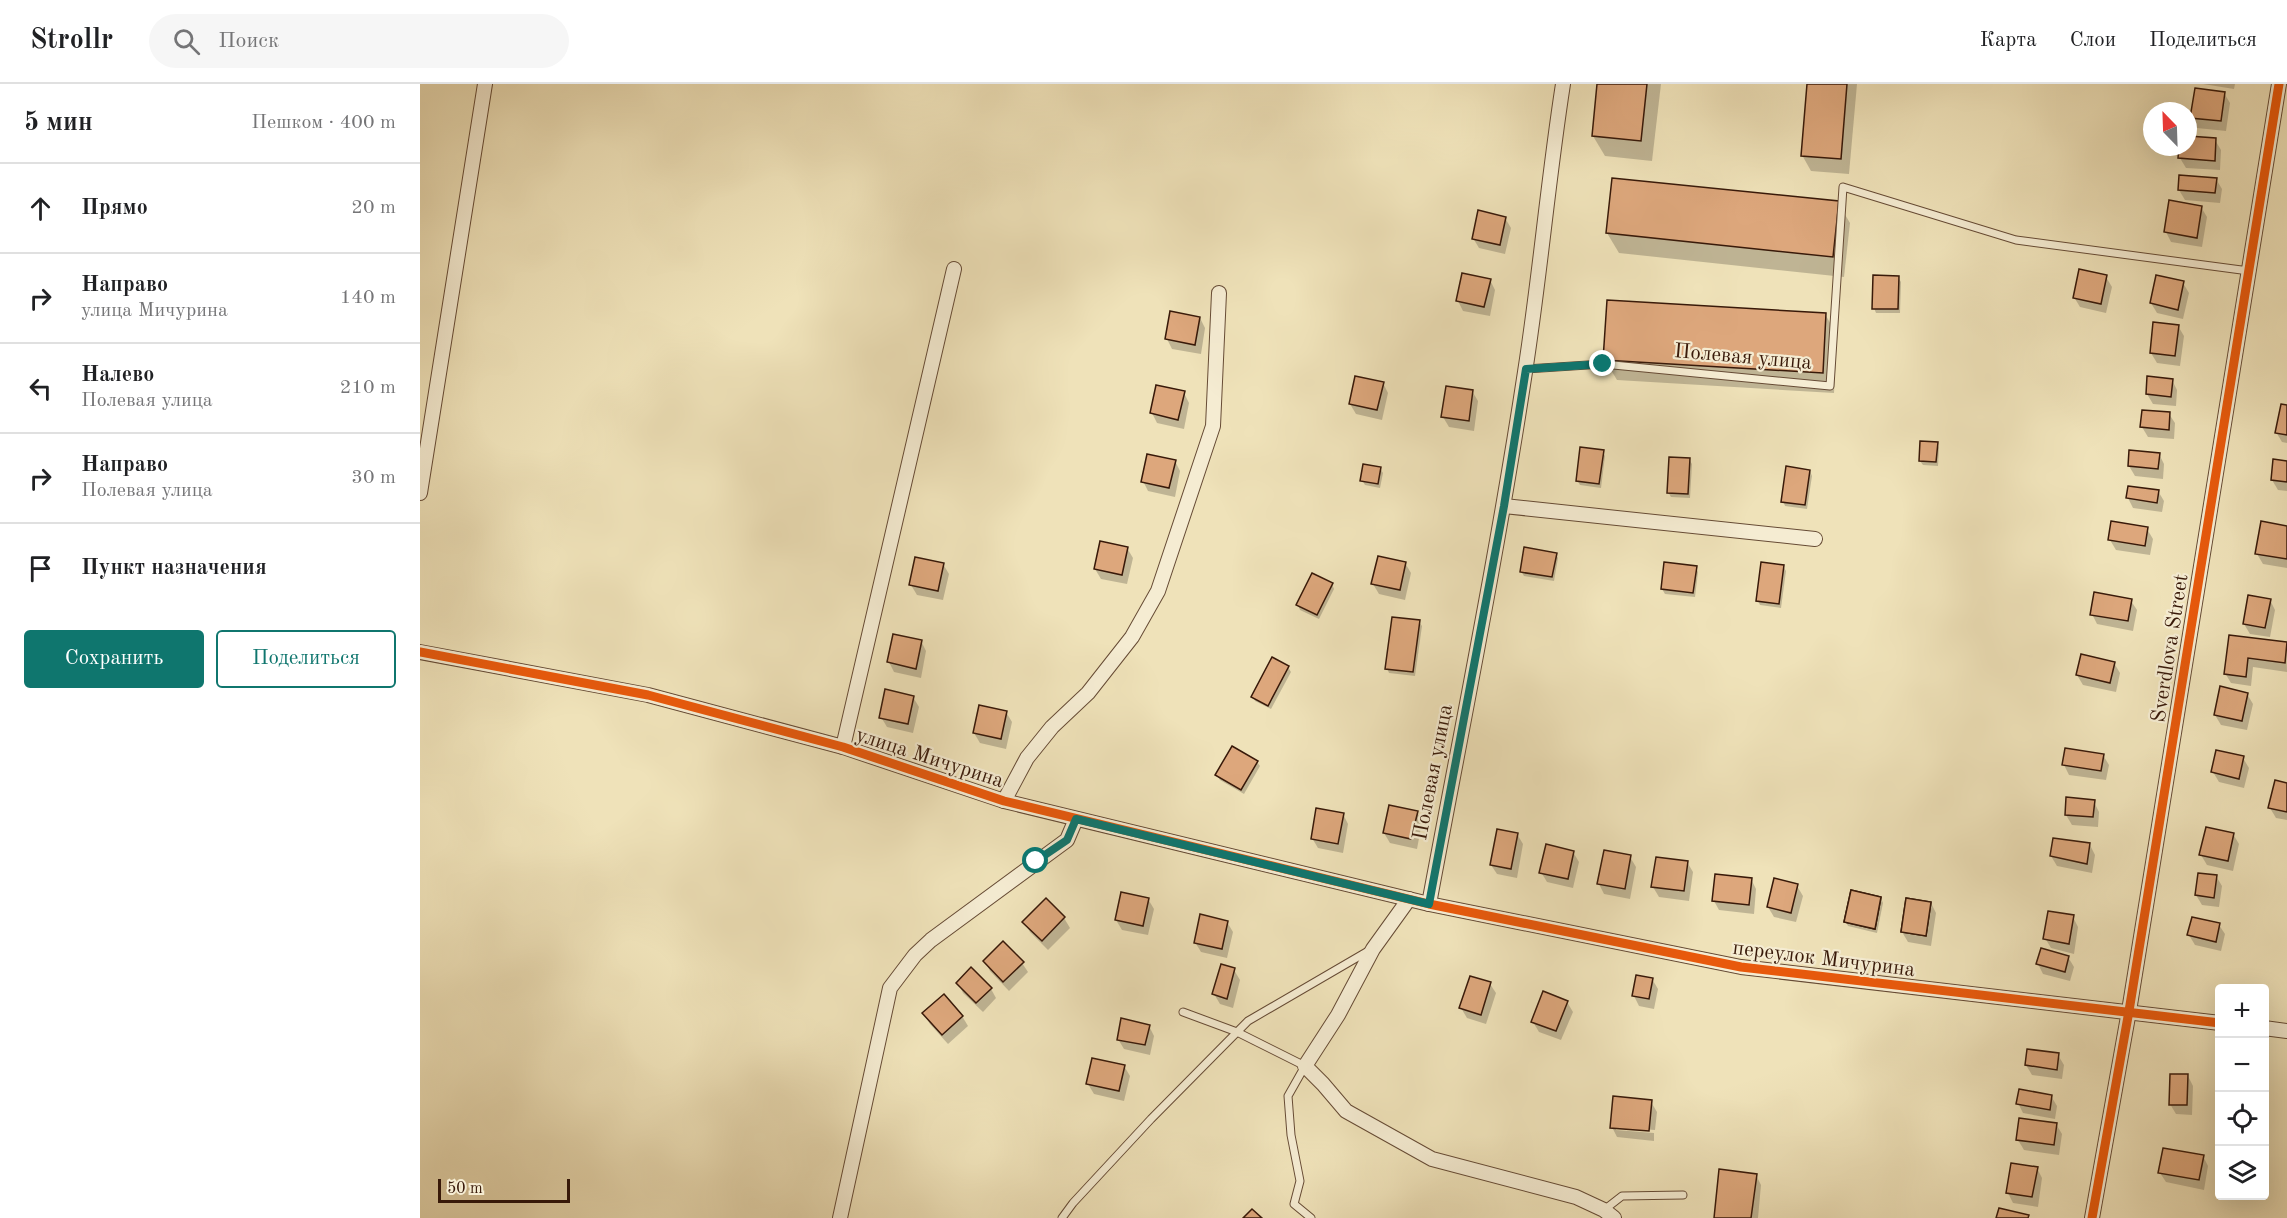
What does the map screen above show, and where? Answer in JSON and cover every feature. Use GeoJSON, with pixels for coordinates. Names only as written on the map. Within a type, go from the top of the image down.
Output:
{"type":"FeatureCollection","features":[{"type":"Feature","properties":{"kind":"street"},"geometry":{"type":"LineString","coordinates":[[420,493],[485,84]]}},
{"type":"Feature","properties":{"kind":"street","name":"Полевая улица"},"geometry":{"type":"LineString","coordinates":[[1429,904],[1504,506],[1526,369],[1563,84]]}},
{"type":"Feature","properties":{"kind":"street","name":"Sverdlova Street"},"geometry":{"type":"LineString","coordinates":[[2092,1218],[2129,1011],[2280,84]]}},
{"type":"Feature","properties":{"kind":"street"},"geometry":{"type":"LineString","coordinates":[[843,747],[954,269]]}},
{"type":"Feature","properties":{"kind":"street"},"geometry":{"type":"LineString","coordinates":[[1004,801],[1027,758],[1052,727],[1088,693],[1132,637],[1158,591],[1213,426],[1219,293]]}},
{"type":"Feature","properties":{"kind":"street"},"geometry":{"type":"LineString","coordinates":[[1504,506],[1815,539]]}},
{"type":"Feature","properties":{"kind":"street","name":"улица Мичурина"},"geometry":{"type":"LineString","coordinates":[[420,652],[648,695],[843,747],[1004,801],[1429,904]]}},
{"type":"Feature","properties":{"kind":"street"},"geometry":{"type":"LineString","coordinates":[[840,1218],[890,987],[915,955],[931,940],[1067,840],[1076,819]]}},
{"type":"Feature","properties":{"kind":"street"},"geometry":{"type":"LineString","coordinates":[[1409,899],[1373,949],[1338,1015],[1305,1066],[1346,1111],[1432,1159],[1541,1186],[1576,1197],[1609,1214]]}},
{"type":"Feature","properties":{"kind":"street","name":"переулок Мичурина"},"geometry":{"type":"LineString","coordinates":[[1429,904],[1740,967],[2215,1022]]}},
{"type":"Feature","properties":{"kind":"street"},"geometry":{"type":"LineString","coordinates":[[2269,1029],[2287,1031]]}},
{"type":"Feature","properties":{"kind":"lane","name":"Полевая улица"},"geometry":{"type":"LineString","coordinates":[[1526,369],[1603,364],[1830,386],[1843,187],[2016,240],[2249,271]]}},
{"type":"Feature","properties":{"kind":"lane"},"geometry":{"type":"LineString","coordinates":[[1062,1218],[1073,1203],[1151,1119],[1248,1021],[1373,949]]}},
{"type":"Feature","properties":{"kind":"lane"},"geometry":{"type":"LineString","coordinates":[[1184,1012],[1237,1032],[1305,1066],[1288,1096],[1291,1135],[1300,1181],[1294,1204],[1311,1218]]}},
{"type":"Feature","properties":{"kind":"lane"},"geometry":{"type":"LineString","coordinates":[[1609,1214],[1622,1196],[1683,1195]]}},
{"type":"Feature","properties":{"kind":"building"},"geometry":{"type":"Polygon","coordinates":[[[1597,84],[1647,84],[1641,141],[1592,136],[1597,84]]]}},
{"type":"Feature","properties":{"kind":"building"},"geometry":{"type":"Polygon","coordinates":[[[1807,84],[1847,84],[1841,159],[1801,156],[1807,84]]]}},
{"type":"Feature","properties":{"kind":"building"},"geometry":{"type":"Polygon","coordinates":[[[2195,88],[2225,92],[2221,121],[2197,119],[2197,102],[2193,102],[2195,88]]]}},
{"type":"Feature","properties":{"kind":"building"},"geometry":{"type":"Polygon","coordinates":[[[2197,137],[2216,138],[2215,161],[2178,158],[2178,156],[2197,156],[2197,137]]]}},
{"type":"Feature","properties":{"kind":"building"},"geometry":{"type":"Polygon","coordinates":[[[2179,175],[2217,178],[2215,193],[2178,190],[2179,175]]]}},
{"type":"Feature","properties":{"kind":"building"},"geometry":{"type":"Polygon","coordinates":[[[1612,178],[1839,201],[1833,257],[1606,233],[1612,178]]]}},
{"type":"Feature","properties":{"kind":"building"},"geometry":{"type":"Polygon","coordinates":[[[2169,200],[2202,206],[2197,238],[2164,232],[2169,200]]]}},
{"type":"Feature","properties":{"kind":"building"},"geometry":{"type":"Polygon","coordinates":[[[1478,210],[1506,217],[1500,245],[1472,239],[1478,210]]]}},
{"type":"Feature","properties":{"kind":"building"},"geometry":{"type":"Polygon","coordinates":[[[2079,269],[2107,275],[2101,304],[2073,298],[2079,269]]]}},
{"type":"Feature","properties":{"kind":"building"},"geometry":{"type":"Polygon","coordinates":[[[1462,273],[1491,279],[1484,307],[1456,301],[1462,273]]]}},
{"type":"Feature","properties":{"kind":"building"},"geometry":{"type":"Polygon","coordinates":[[[1873,275],[1899,276],[1898,309],[1872,309],[1873,275]]]}},
{"type":"Feature","properties":{"kind":"building"},"geometry":{"type":"Polygon","coordinates":[[[2156,275],[2184,281],[2178,310],[2150,303],[2156,275]]]}},
{"type":"Feature","properties":{"kind":"building"},"geometry":{"type":"Polygon","coordinates":[[[1607,300],[1826,313],[1823,373],[1603,360],[1607,300]]]}},
{"type":"Feature","properties":{"kind":"building"},"geometry":{"type":"Polygon","coordinates":[[[1170,311],[1200,317],[1195,345],[1165,339],[1170,311]]]}},
{"type":"Feature","properties":{"kind":"building"},"geometry":{"type":"Polygon","coordinates":[[[2153,322],[2179,325],[2175,356],[2150,353],[2153,322]]]}},
{"type":"Feature","properties":{"kind":"building"},"geometry":{"type":"Polygon","coordinates":[[[1355,376],[1384,382],[1377,410],[1349,404],[1355,376]]]}},
{"type":"Feature","properties":{"kind":"building"},"geometry":{"type":"Polygon","coordinates":[[[2147,376],[2173,379],[2171,397],[2146,394],[2147,376]]]}},
{"type":"Feature","properties":{"kind":"building"},"geometry":{"type":"Polygon","coordinates":[[[1156,385],[1185,391],[1178,420],[1150,413],[1156,385]]]}},
{"type":"Feature","properties":{"kind":"building"},"geometry":{"type":"Polygon","coordinates":[[[1446,386],[1473,390],[1469,421],[1441,417],[1446,386]]]}},
{"type":"Feature","properties":{"kind":"building"},"geometry":{"type":"Polygon","coordinates":[[[2281,404],[2287,405],[2287,435],[2275,433],[2281,404]]]}},
{"type":"Feature","properties":{"kind":"building"},"geometry":{"type":"Polygon","coordinates":[[[2142,410],[2170,412],[2169,430],[2140,427],[2142,410]]]}},
{"type":"Feature","properties":{"kind":"building"},"geometry":{"type":"Polygon","coordinates":[[[1920,441],[1938,442],[1936,462],[1919,461],[1920,441]]]}},
{"type":"Feature","properties":{"kind":"building"},"geometry":{"type":"Polygon","coordinates":[[[1580,447],[1604,450],[1599,484],[1576,481],[1580,447]]]}},
{"type":"Feature","properties":{"kind":"building"},"geometry":{"type":"Polygon","coordinates":[[[2129,450],[2160,453],[2158,469],[2128,466],[2129,450]]]}},
{"type":"Feature","properties":{"kind":"building"},"geometry":{"type":"Polygon","coordinates":[[[1147,454],[1176,460],[1169,488],[1141,482],[1147,454]]]}},
{"type":"Feature","properties":{"kind":"building"},"geometry":{"type":"Polygon","coordinates":[[[1669,457],[1690,458],[1688,494],[1667,493],[1669,457]]]}},
{"type":"Feature","properties":{"kind":"building"},"geometry":{"type":"Polygon","coordinates":[[[2273,459],[2287,461],[2287,482],[2271,480],[2273,459]]]}},
{"type":"Feature","properties":{"kind":"building"},"geometry":{"type":"Polygon","coordinates":[[[1363,464],[1381,467],[1378,484],[1360,481],[1363,464]]]}},
{"type":"Feature","properties":{"kind":"building"},"geometry":{"type":"Polygon","coordinates":[[[1786,466],[1810,470],[1805,505],[1781,502],[1786,466]]]}},
{"type":"Feature","properties":{"kind":"building"},"geometry":{"type":"Polygon","coordinates":[[[2128,486],[2159,490],[2157,503],[2126,498],[2128,486]]]}},
{"type":"Feature","properties":{"kind":"building"},"geometry":{"type":"Polygon","coordinates":[[[2111,521],[2148,527],[2145,546],[2108,540],[2111,521]]]}},
{"type":"Feature","properties":{"kind":"building"},"geometry":{"type":"Polygon","coordinates":[[[2261,521],[2287,526],[2287,559],[2255,554],[2261,521]]]}},
{"type":"Feature","properties":{"kind":"building"},"geometry":{"type":"Polygon","coordinates":[[[1100,541],[1128,547],[1122,575],[1094,569],[1100,541]]]}},
{"type":"Feature","properties":{"kind":"building"},"geometry":{"type":"Polygon","coordinates":[[[1524,547],[1557,553],[1552,577],[1520,572],[1524,547]]]}},
{"type":"Feature","properties":{"kind":"building"},"geometry":{"type":"Polygon","coordinates":[[[1378,556],[1406,562],[1400,590],[1371,584],[1378,556]]]}},
{"type":"Feature","properties":{"kind":"building"},"geometry":{"type":"Polygon","coordinates":[[[915,557],[944,563],[938,591],[909,585],[915,557]]]}},
{"type":"Feature","properties":{"kind":"building"},"geometry":{"type":"Polygon","coordinates":[[[1664,562],[1697,566],[1693,593],[1661,589],[1664,562]]]}},
{"type":"Feature","properties":{"kind":"building"},"geometry":{"type":"Polygon","coordinates":[[[1761,562],[1784,565],[1779,604],[1756,601],[1761,562]]]}},
{"type":"Feature","properties":{"kind":"building"},"geometry":{"type":"Polygon","coordinates":[[[1312,573],[1333,583],[1317,615],[1296,605],[1312,573]]]}},
{"type":"Feature","properties":{"kind":"building"},"geometry":{"type":"Polygon","coordinates":[[[2094,592],[2132,599],[2128,621],[2090,615],[2094,592]]]}},
{"type":"Feature","properties":{"kind":"building"},"geometry":{"type":"Polygon","coordinates":[[[2248,595],[2271,599],[2265,628],[2243,624],[2248,595]]]}},
{"type":"Feature","properties":{"kind":"building"},"geometry":{"type":"Polygon","coordinates":[[[1392,617],[1420,620],[1413,672],[1385,669],[1392,617]]]}},
{"type":"Feature","properties":{"kind":"building"},"geometry":{"type":"Polygon","coordinates":[[[893,634],[922,640],[916,669],[887,662],[893,634]]]}},
{"type":"Feature","properties":{"kind":"building"},"geometry":{"type":"Polygon","coordinates":[[[2229,635],[2287,642],[2285,663],[2248,658],[2246,677],[2224,674],[2229,635]]]}},
{"type":"Feature","properties":{"kind":"building"},"geometry":{"type":"Polygon","coordinates":[[[2081,654],[2115,662],[2110,683],[2076,675],[2081,654]]]}},
{"type":"Feature","properties":{"kind":"building"},"geometry":{"type":"Polygon","coordinates":[[[1272,657],[1289,666],[1268,706],[1251,697],[1272,657]]]}},
{"type":"Feature","properties":{"kind":"building"},"geometry":{"type":"Polygon","coordinates":[[[2220,686],[2248,693],[2242,721],[2214,715],[2220,686]]]}},
{"type":"Feature","properties":{"kind":"building"},"geometry":{"type":"Polygon","coordinates":[[[885,689],[914,696],[908,724],[879,718],[885,689]]]}},
{"type":"Feature","properties":{"kind":"building"},"geometry":{"type":"Polygon","coordinates":[[[979,705],[1007,711],[1001,739],[973,733],[979,705]]]}},
{"type":"Feature","properties":{"kind":"building"},"geometry":{"type":"Polygon","coordinates":[[[1232,746],[1258,761],[1241,790],[1215,775],[1232,746]]]}},
{"type":"Feature","properties":{"kind":"building"},"geometry":{"type":"Polygon","coordinates":[[[2065,748],[2104,754],[2101,771],[2062,765],[2065,748]]]}},
{"type":"Feature","properties":{"kind":"building"},"geometry":{"type":"Polygon","coordinates":[[[2216,750],[2244,756],[2239,779],[2211,772],[2216,750]]]}},
{"type":"Feature","properties":{"kind":"building"},"geometry":{"type":"Polygon","coordinates":[[[2275,780],[2287,783],[2287,812],[2268,808],[2275,780]]]}},
{"type":"Feature","properties":{"kind":"building"},"geometry":{"type":"Polygon","coordinates":[[[2066,797],[2095,800],[2093,817],[2065,815],[2066,797]]]}},
{"type":"Feature","properties":{"kind":"building"},"geometry":{"type":"Polygon","coordinates":[[[1389,805],[1418,811],[1411,839],[1383,833],[1389,805]]]}},
{"type":"Feature","properties":{"kind":"building"},"geometry":{"type":"Polygon","coordinates":[[[1316,808],[1344,813],[1338,844],[1311,839],[1316,808]]]}},
{"type":"Feature","properties":{"kind":"building"},"geometry":{"type":"Polygon","coordinates":[[[2206,827],[2234,833],[2228,861],[2199,855],[2206,827]]]}},
{"type":"Feature","properties":{"kind":"building"},"geometry":{"type":"Polygon","coordinates":[[[1497,829],[1518,833],[1511,869],[1490,865],[1497,829]]]}},
{"type":"Feature","properties":{"kind":"building"},"geometry":{"type":"Polygon","coordinates":[[[2053,838],[2090,843],[2087,864],[2050,856],[2053,838]]]}},
{"type":"Feature","properties":{"kind":"building"},"geometry":{"type":"Polygon","coordinates":[[[1546,844],[1574,851],[1568,879],[1539,873],[1546,844]]]}},
{"type":"Feature","properties":{"kind":"building"},"geometry":{"type":"Polygon","coordinates":[[[1604,850],[1631,855],[1625,889],[1597,884],[1604,850]]]}},
{"type":"Feature","properties":{"kind":"building"},"geometry":{"type":"Polygon","coordinates":[[[1656,857],[1688,861],[1684,891],[1651,887],[1656,857]]]}},
{"type":"Feature","properties":{"kind":"building"},"geometry":{"type":"Polygon","coordinates":[[[2198,873],[2217,875],[2214,898],[2195,895],[2198,873]]]}},
{"type":"Feature","properties":{"kind":"building"},"geometry":{"type":"Polygon","coordinates":[[[1715,874],[1752,878],[1749,905],[1712,901],[1715,874]]]}},
{"type":"Feature","properties":{"kind":"building"},"geometry":{"type":"Polygon","coordinates":[[[1774,878],[1798,884],[1791,913],[1767,907],[1774,878]]]}},
{"type":"Feature","properties":{"kind":"building"},"geometry":{"type":"Polygon","coordinates":[[[1851,890],[1881,897],[1875,929],[1844,922],[1851,890]]]}},
{"type":"Feature","properties":{"kind":"building"},"geometry":{"type":"Polygon","coordinates":[[[1851,890],[1881,897],[1875,929],[1844,922],[1851,890]]]}},
{"type":"Feature","properties":{"kind":"building"},"geometry":{"type":"Polygon","coordinates":[[[1121,892],[1149,898],[1143,926],[1115,920],[1121,892]]]}},
{"type":"Feature","properties":{"kind":"building"},"geometry":{"type":"Polygon","coordinates":[[[1046,898],[1065,917],[1042,941],[1022,922],[1046,898]]]}},
{"type":"Feature","properties":{"kind":"building"},"geometry":{"type":"Polygon","coordinates":[[[1906,898],[1931,902],[1926,936],[1901,932],[1906,898]]]}},
{"type":"Feature","properties":{"kind":"building"},"geometry":{"type":"Polygon","coordinates":[[[1906,898],[1931,902],[1926,936],[1901,932],[1906,898]]]}},
{"type":"Feature","properties":{"kind":"building"},"geometry":{"type":"Polygon","coordinates":[[[2048,911],[2074,915],[2069,944],[2043,939],[2048,911]]]}},
{"type":"Feature","properties":{"kind":"building"},"geometry":{"type":"Polygon","coordinates":[[[1200,914],[1228,921],[1222,949],[1194,943],[1200,914]]]}},
{"type":"Feature","properties":{"kind":"building"},"geometry":{"type":"Polygon","coordinates":[[[2192,917],[2220,923],[2216,942],[2187,935],[2192,917]]]}},
{"type":"Feature","properties":{"kind":"building"},"geometry":{"type":"Polygon","coordinates":[[[1003,941],[1024,962],[1003,982],[983,961],[1003,941]]]}},
{"type":"Feature","properties":{"kind":"building"},"geometry":{"type":"Polygon","coordinates":[[[2041,948],[2069,956],[2065,972],[2036,964],[2041,948]]]}},
{"type":"Feature","properties":{"kind":"building"},"geometry":{"type":"Polygon","coordinates":[[[1221,964],[1235,968],[1227,999],[1212,994],[1221,964]]]}},
{"type":"Feature","properties":{"kind":"building"},"geometry":{"type":"Polygon","coordinates":[[[971,967],[992,988],[976,1003],[956,983],[971,967]]]}},
{"type":"Feature","properties":{"kind":"building"},"geometry":{"type":"Polygon","coordinates":[[[1636,975],[1653,978],[1649,999],[1632,996],[1636,975]]]}},
{"type":"Feature","properties":{"kind":"building"},"geometry":{"type":"Polygon","coordinates":[[[1470,976],[1491,982],[1481,1015],[1459,1008],[1470,976]]]}},
{"type":"Feature","properties":{"kind":"building"},"geometry":{"type":"Polygon","coordinates":[[[1543,991],[1568,1001],[1556,1031],[1531,1022],[1543,991]]]}},
{"type":"Feature","properties":{"kind":"building"},"geometry":{"type":"Polygon","coordinates":[[[944,994],[963,1016],[942,1035],[922,1013],[944,994]]]}},
{"type":"Feature","properties":{"kind":"building"},"geometry":{"type":"Polygon","coordinates":[[[1121,1018],[1150,1025],[1145,1045],[1117,1040],[1121,1018]]]}},
{"type":"Feature","properties":{"kind":"building"},"geometry":{"type":"Polygon","coordinates":[[[2027,1049],[2059,1053],[2057,1070],[2025,1065],[2027,1049]]]}},
{"type":"Feature","properties":{"kind":"building"},"geometry":{"type":"Polygon","coordinates":[[[1092,1058],[1125,1065],[1119,1091],[1086,1084],[1092,1058]]]}},
{"type":"Feature","properties":{"kind":"building"},"geometry":{"type":"Polygon","coordinates":[[[2170,1074],[2188,1074],[2187,1105],[2169,1105],[2170,1074]]]}},
{"type":"Feature","properties":{"kind":"building"},"geometry":{"type":"Polygon","coordinates":[[[2019,1089],[2052,1095],[2050,1110],[2016,1104],[2019,1089]]]}},
{"type":"Feature","properties":{"kind":"building"},"geometry":{"type":"Polygon","coordinates":[[[1613,1096],[1652,1100],[1649,1131],[1610,1128],[1613,1096]]]}},
{"type":"Feature","properties":{"kind":"building"},"geometry":{"type":"Polygon","coordinates":[[[2019,1118],[2057,1123],[2054,1145],[2016,1140],[2019,1118]]]}},
{"type":"Feature","properties":{"kind":"building"},"geometry":{"type":"Polygon","coordinates":[[[2163,1148],[2204,1155],[2199,1180],[2158,1173],[2163,1148]]]}},
{"type":"Feature","properties":{"kind":"building"},"geometry":{"type":"Polygon","coordinates":[[[2011,1163],[2038,1167],[2032,1197],[2006,1193],[2011,1163]]]}},
{"type":"Feature","properties":{"kind":"building"},"geometry":{"type":"Polygon","coordinates":[[[1719,1169],[1757,1174],[1751,1218],[1714,1218],[1719,1169]]]}},
{"type":"Feature","properties":{"kind":"building"},"geometry":{"type":"Polygon","coordinates":[[[1999,1208],[2029,1215],[2028,1218],[1996,1218],[1999,1208]]]}},
{"type":"Feature","properties":{"kind":"building"},"geometry":{"type":"Polygon","coordinates":[[[1252,1209],[1262,1218],[1243,1218],[1252,1209]]]}},
{"type":"Feature","properties":{"kind":"cycle path"},"geometry":{"type":"LineString","coordinates":[[2092,1218],[2129,1011],[2279,84]]}},
{"type":"Feature","properties":{"kind":"cycle path"},"geometry":{"type":"LineString","coordinates":[[420,652],[648,695],[843,747],[1004,801],[1429,904],[1741,967],[2215,1022]]}},
{"type":"Feature","properties":{"kind":"route"},"geometry":{"type":"LineString","coordinates":[[1036,861],[1067,840],[1076,819],[1429,904],[1504,506],[1526,369],[1603,364]]}}]}
